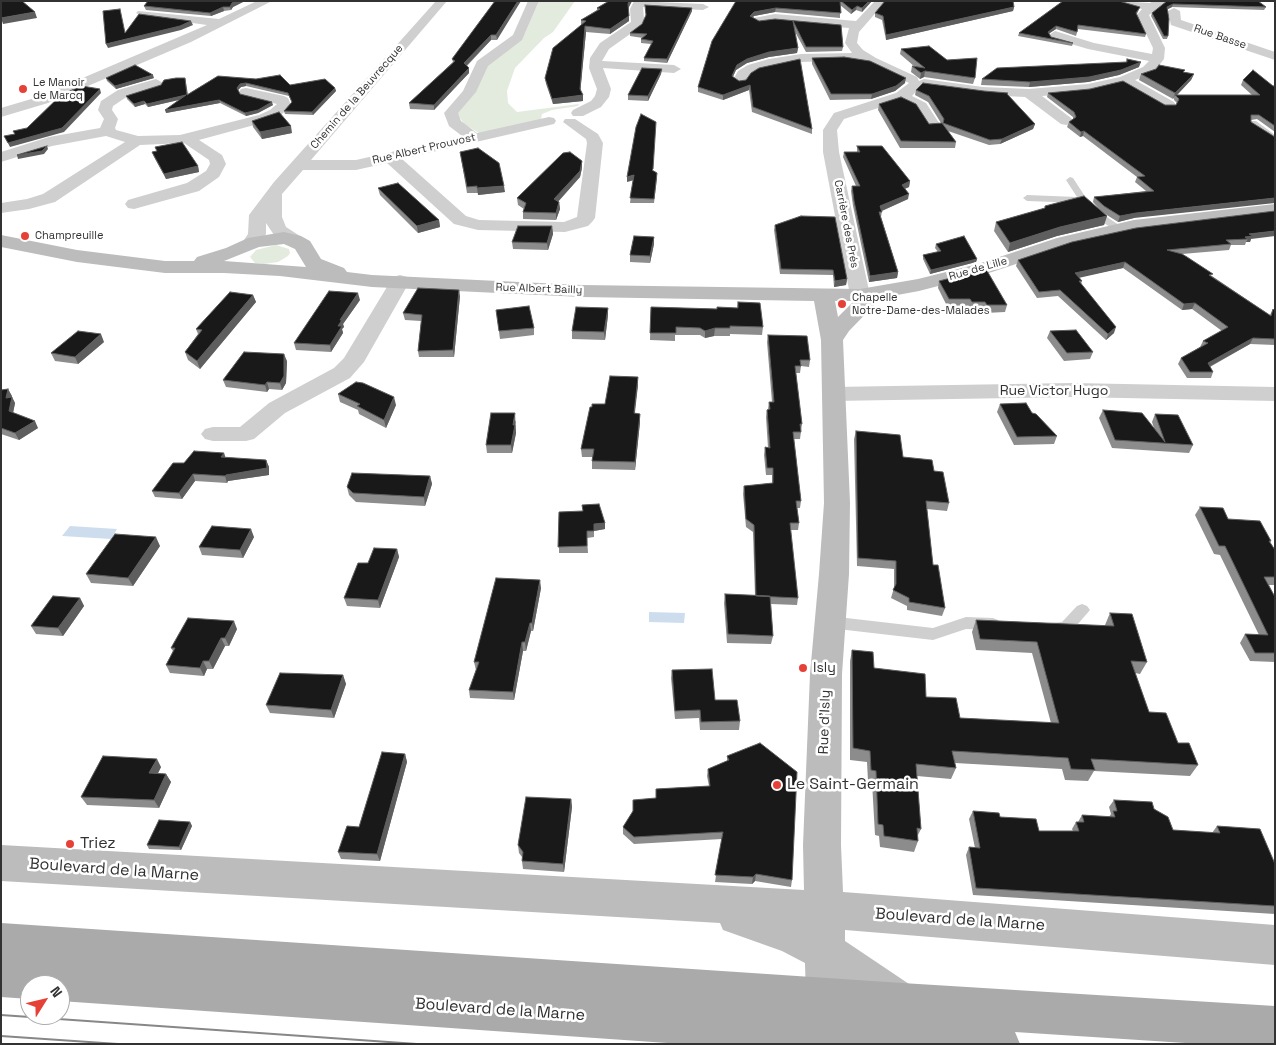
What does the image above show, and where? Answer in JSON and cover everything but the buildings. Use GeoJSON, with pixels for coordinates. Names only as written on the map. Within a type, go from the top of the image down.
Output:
{"type":"FeatureCollection","features":[{"type":"Feature","properties":{"kind":"main road","name":"Rue de Lille"},"geometry":{"type":"LineString","coordinates":[[678,292],[866,295],[962,274],[1064,242],[1119,229],[1161,221],[1275,209]]}},
{"type":"Feature","properties":{"kind":"main road"},"geometry":{"type":"LineString","coordinates":[[142,264],[193,263],[213,259],[246,245],[276,238],[300,245],[310,260],[318,267],[400,281]]}},
{"type":"Feature","properties":{"kind":"main road"},"geometry":{"type":"LineString","coordinates":[[1,241],[77,256],[142,264],[184,268],[224,267],[288,271],[340,279],[400,281]]}},
{"type":"Feature","properties":{"kind":"main road"},"geometry":{"type":"LineString","coordinates":[[246,245],[236,254],[234,261],[246,269]]}},
{"type":"Feature","properties":{"kind":"main road"},"geometry":{"type":"LineString","coordinates":[[266,270],[282,268],[296,262],[304,254],[300,245]]}},
{"type":"Feature","properties":{"kind":"main road","name":"Rue Albert Bailly"},"geometry":{"type":"LineString","coordinates":[[400,281],[527,289],[678,292]]}},
{"type":"Feature","properties":{"kind":"main road","name":"Rue d'Isly"},"geometry":{"type":"LineString","coordinates":[[823,295],[832,340],[837,503],[834,574],[829,622],[822,845],[823,1024]]}},
{"type":"Feature","properties":{"kind":"main road"},"geometry":{"type":"LineString","coordinates":[[832,340],[866,295]]}},
{"type":"Feature","properties":{"kind":"main road","name":"Boulevard de la Marne"},"geometry":{"type":"LineString","coordinates":[[1,862],[823,910],[1275,944]]}},
{"type":"Feature","properties":{"kind":"main road","name":"Boulevard de la Marne"},"geometry":{"type":"LineString","coordinates":[[645,901],[754,920],[795,936],[824,951],[902,1004]]}},
{"type":"Feature","properties":{"kind":"main road","name":"Boulevard de la Marne"},"geometry":{"type":"LineString","coordinates":[[1,944],[823,1024],[998,1044]]}},
{"type":"Feature","properties":{"kind":"main road","name":"Boulevard de la Marne"},"geometry":{"type":"LineString","coordinates":[[1,976],[823,1024],[902,1004],[1275,1027]]}},
{"type":"Feature","properties":{"kind":"street"},"geometry":{"type":"LineString","coordinates":[[1,113],[43,100],[93,79],[267,1]]}},
{"type":"Feature","properties":{"kind":"street","name":"Chemin de la Beuvrecque"},"geometry":{"type":"LineString","coordinates":[[246,245],[257,234],[258,215],[298,164],[442,1]]}},
{"type":"Feature","properties":{"kind":"street"},"geometry":{"type":"LineString","coordinates":[[474,138],[454,122],[451,113],[469,92],[482,64],[518,37],[534,1]]}},
{"type":"Feature","properties":{"kind":"street"},"geometry":{"type":"LineString","coordinates":[[881,1],[851,33],[850,40],[863,56],[877,65],[917,82],[983,91],[1029,93],[1088,88],[1124,80],[1148,70],[1158,60],[1159,48],[1143,17],[1145,11],[1164,5]]}},
{"type":"Feature","properties":{"kind":"street"},"geometry":{"type":"LineString","coordinates":[[1123,1],[1164,5]]}},
{"type":"Feature","properties":{"kind":"street"},"geometry":{"type":"LineString","coordinates":[[390,157],[460,220],[478,225],[565,228],[582,222],[586,218],[595,143],[593,137],[574,118],[596,104],[603,94],[603,86],[596,64],[597,55],[604,46],[636,24],[639,2],[703,7]]}},
{"type":"Feature","properties":{"kind":"street","name":"Rue Basse"},"geometry":{"type":"LineString","coordinates":[[1164,5],[1175,22],[1275,56]]}},
{"type":"Feature","properties":{"kind":"street"},"geometry":{"type":"LineString","coordinates":[[142,14],[220,22]]}},
{"type":"Feature","properties":{"kind":"street"},"geometry":{"type":"LineString","coordinates":[[758,20],[775,18],[859,24]]}},
{"type":"Feature","properties":{"kind":"street"},"geometry":{"type":"LineString","coordinates":[[1055,35],[1092,46],[1158,60]]}},
{"type":"Feature","properties":{"kind":"street"},"geometry":{"type":"LineString","coordinates":[[740,80],[745,72],[769,62],[801,58],[863,56]]}},
{"type":"Feature","properties":{"kind":"street"},"geometry":{"type":"LineString","coordinates":[[596,64],[674,69]]}},
{"type":"Feature","properties":{"kind":"street"},"geometry":{"type":"LineString","coordinates":[[1124,80],[1168,105]]}},
{"type":"Feature","properties":{"kind":"street"},"geometry":{"type":"LineString","coordinates":[[901,96],[910,91],[917,82]]}},
{"type":"Feature","properties":{"kind":"street"},"geometry":{"type":"LineString","coordinates":[[108,131],[107,128],[111,119],[105,107],[109,101],[123,93],[156,83]]}},
{"type":"Feature","properties":{"kind":"street"},"geometry":{"type":"LineString","coordinates":[[1,157],[49,142],[108,131],[119,137],[137,141],[188,139],[264,118],[275,113],[284,105],[283,101],[279,99],[246,92]]}},
{"type":"Feature","properties":{"kind":"street"},"geometry":{"type":"LineString","coordinates":[[1029,93],[1066,120]]}},
{"type":"Feature","properties":{"kind":"street"},"geometry":{"type":"LineString","coordinates":[[901,96],[920,106],[934,126]]}},
{"type":"Feature","properties":{"kind":"street","name":"Carrière des Prés"},"geometry":{"type":"LineString","coordinates":[[866,295],[831,152],[830,130],[839,116],[901,96]]}},
{"type":"Feature","properties":{"kind":"street","name":"Rue Albert Prouvost"},"geometry":{"type":"LineString","coordinates":[[298,164],[348,166],[549,121],[549,118],[558,114],[574,118]]}},
{"type":"Feature","properties":{"kind":"street"},"geometry":{"type":"LineString","coordinates":[[138,199],[193,187],[216,171],[218,164],[216,158],[188,139]]}},
{"type":"Feature","properties":{"kind":"street"},"geometry":{"type":"LineString","coordinates":[[1,208],[29,204],[49,198],[137,141]]}},
{"type":"Feature","properties":{"kind":"street"},"geometry":{"type":"LineString","coordinates":[[274,194],[273,217],[276,225],[280,231],[300,245]]}},
{"type":"Feature","properties":{"kind":"street"},"geometry":{"type":"LineString","coordinates":[[213,434],[241,443],[277,408],[348,367],[400,281]]}},
{"type":"Feature","properties":{"kind":"street","name":"Rue Victor Hugo"},"geometry":{"type":"LineString","coordinates":[[834,394],[1073,390],[1275,394]]}},
{"type":"Feature","properties":{"kind":"lane"},"geometry":{"type":"LineString","coordinates":[[1254,123],[1275,139]]}},
{"type":"Feature","properties":{"kind":"lane"},"geometry":{"type":"LineString","coordinates":[[1070,180],[1083,200],[1098,215],[1119,229]]}},
{"type":"Feature","properties":{"kind":"lane"},"geometry":{"type":"LineString","coordinates":[[1027,198],[1083,200]]}},
{"type":"Feature","properties":{"kind":"lane"},"geometry":{"type":"LineString","coordinates":[[1036,626],[1066,628],[1082,610]]}},
{"type":"Feature","properties":{"kind":"lane"},"geometry":{"type":"LineString","coordinates":[[829,622],[933,634],[966,623],[1006,625]]}},
{"type":"Feature","properties":{"kind":"shaded area"},"geometry":{"type":"Polygon","coordinates":[[[539,1],[575,1],[553,32],[544,38],[515,68],[507,91],[508,103],[517,112],[579,104],[578,106],[552,110],[542,114],[541,120],[479,133],[464,124],[457,113],[486,67],[525,33],[539,1]]]}},
{"type":"Feature","properties":{"kind":"shaded area"},"geometry":{"type":"Polygon","coordinates":[[[276,245],[289,249],[290,253],[288,256],[278,262],[264,264],[255,263],[250,257],[256,250],[276,245]]]}},
{"type":"Feature","properties":{"kind":"water"},"geometry":{"type":"Polygon","coordinates":[[[70,526],[117,529],[111,539],[62,536],[70,526]]]}},
{"type":"Feature","properties":{"kind":"water"},"geometry":{"type":"Polygon","coordinates":[[[649,612],[685,613],[684,623],[649,622],[649,612]]]}},
{"type":"Feature","properties":{"kind":"tram line"},"geometry":{"type":"LineString","coordinates":[[1,1015],[417,1044]]}},
{"type":"Feature","properties":{"kind":"tram line"},"geometry":{"type":"LineString","coordinates":[[1,1036],[118,1044]]}},
{"type":"Feature","properties":{"kind":"place","name":"Le Manoir de Marcq"},"geometry":{"type":"Point","coordinates":[23,89]}},
{"type":"Feature","properties":{"kind":"place","name":"Champreuille"},"geometry":{"type":"Point","coordinates":[25,236]}},
{"type":"Feature","properties":{"kind":"place","name":"Chapelle Notre-Dame-des-Malades"},"geometry":{"type":"Point","coordinates":[842,304]}},
{"type":"Feature","properties":{"kind":"place","name":"Isly"},"geometry":{"type":"Point","coordinates":[803,668]}},
{"type":"Feature","properties":{"kind":"place","name":"Le Saint-Germain"},"geometry":{"type":"Point","coordinates":[777,785]}},
{"type":"Feature","properties":{"kind":"place","name":"Triez"},"geometry":{"type":"Point","coordinates":[70,844]}}]}
